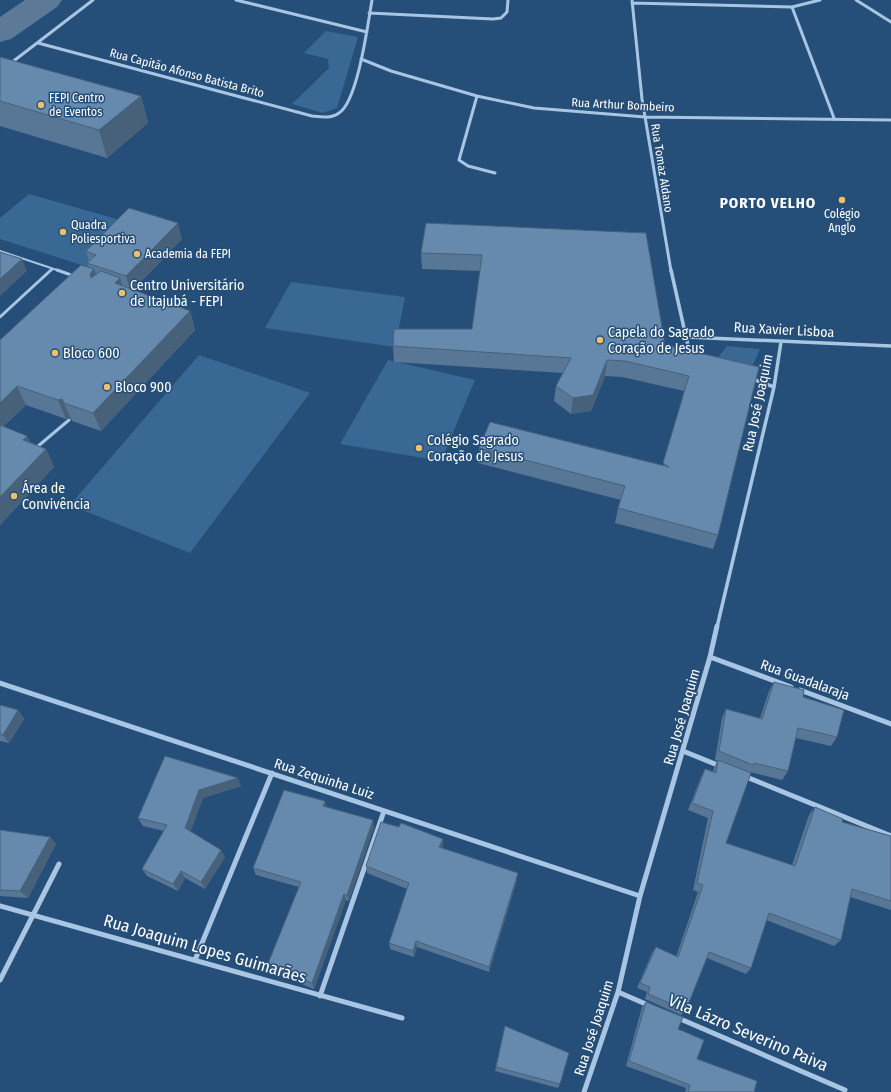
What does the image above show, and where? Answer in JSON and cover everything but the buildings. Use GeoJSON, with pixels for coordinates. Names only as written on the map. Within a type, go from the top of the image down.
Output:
{"type":"FeatureCollection","features":[{"type":"Feature","properties":{"kind":"street"},"geometry":{"type":"LineString","coordinates":[[6,67],[93,0]]}},
{"type":"Feature","properties":{"kind":"street"},"geometry":{"type":"LineString","coordinates":[[236,0],[367,32]]}},
{"type":"Feature","properties":{"kind":"street"},"geometry":{"type":"LineString","coordinates":[[361,59],[372,0]]}},
{"type":"Feature","properties":{"kind":"street"},"geometry":{"type":"LineString","coordinates":[[369,13],[493,19],[501,18],[507,12],[508,0]]}},
{"type":"Feature","properties":{"kind":"street"},"geometry":{"type":"LineString","coordinates":[[632,2],[792,7],[820,0]]}},
{"type":"Feature","properties":{"kind":"street"},"geometry":{"type":"LineString","coordinates":[[856,0],[891,22]]}},
{"type":"Feature","properties":{"kind":"street","name":"Rua Tomaz Aldano"},"geometry":{"type":"LineString","coordinates":[[632,2],[645,117],[666,250],[686,337]]}},
{"type":"Feature","properties":{"kind":"street"},"geometry":{"type":"LineString","coordinates":[[792,7],[834,118]]}},
{"type":"Feature","properties":{"kind":"street","name":"Rua Capitão Afonso Batista Brito"},"geometry":{"type":"LineString","coordinates":[[38,43],[312,116],[333,117],[342,112],[347,104],[361,59]]}},
{"type":"Feature","properties":{"kind":"street","name":"Rua Arthur Bombeiro"},"geometry":{"type":"LineString","coordinates":[[361,59],[391,71],[477,96],[534,108],[645,117],[834,118],[891,120]]}},
{"type":"Feature","properties":{"kind":"street"},"geometry":{"type":"LineString","coordinates":[[477,96],[459,160],[468,166],[495,173]]}},
{"type":"Feature","properties":{"kind":"street"},"geometry":{"type":"LineString","coordinates":[[686,337],[689,349],[697,358]]}},
{"type":"Feature","properties":{"kind":"street","name":"Rua Xavier Lisboa"},"geometry":{"type":"LineString","coordinates":[[686,337],[891,346]]}},
{"type":"Feature","properties":{"kind":"street","name":"Rua José Joaquim"},"geometry":{"type":"LineString","coordinates":[[584,1092],[618,992],[640,896],[710,657],[774,387],[781,342]]}},
{"type":"Feature","properties":{"kind":"street"},"geometry":{"type":"LineString","coordinates":[[746,376],[774,387]]}},
{"type":"Feature","properties":{"kind":"street","name":"Rua Guadalaraja"},"geometry":{"type":"LineString","coordinates":[[710,657],[891,724]]}},
{"type":"Feature","properties":{"kind":"street","name":"Rua Zequinha Luiz"},"geometry":{"type":"LineString","coordinates":[[0,683],[640,896]]}},
{"type":"Feature","properties":{"kind":"street"},"geometry":{"type":"LineString","coordinates":[[683,752],[726,769]]}},
{"type":"Feature","properties":{"kind":"street"},"geometry":{"type":"LineString","coordinates":[[194,960],[272,773]]}},
{"type":"Feature","properties":{"kind":"street"},"geometry":{"type":"LineString","coordinates":[[740,775],[891,836]]}},
{"type":"Feature","properties":{"kind":"street"},"geometry":{"type":"LineString","coordinates":[[320,996],[384,811]]}},
{"type":"Feature","properties":{"kind":"street"},"geometry":{"type":"LineString","coordinates":[[0,980],[60,864]]}},
{"type":"Feature","properties":{"kind":"street","name":"Rua Joaquim Lopes Guimarães"},"geometry":{"type":"LineString","coordinates":[[0,906],[402,1018]]}},
{"type":"Feature","properties":{"kind":"street","name":"Vila Lázro Severino Paiva"},"geometry":{"type":"LineString","coordinates":[[618,992],[655,1008]]}},
{"type":"Feature","properties":{"kind":"street","name":"Vila Lázro Severino Paiva"},"geometry":{"type":"LineString","coordinates":[[670,1014],[845,1090]]}},
{"type":"Feature","properties":{"kind":"lane"},"geometry":{"type":"LineString","coordinates":[[0,250],[80,278]]}},
{"type":"Feature","properties":{"kind":"lane"},"geometry":{"type":"LineString","coordinates":[[0,317],[53,269]]}},
{"type":"Feature","properties":{"kind":"lane"},"geometry":{"type":"LineString","coordinates":[[32,445],[39,448],[69,420]]}},
{"type":"Feature","properties":{"kind":"shaded area"},"geometry":{"type":"Polygon","coordinates":[[[326,31],[358,37],[337,108],[323,113],[292,104],[329,68],[328,59],[304,53],[326,31]]]}},
{"type":"Feature","properties":{"kind":"shaded area","name":"Quadra Poliesportiva"},"geometry":{"type":"Polygon","coordinates":[[[29,194],[134,224],[91,268],[0,239],[0,218],[29,194]]]}},
{"type":"Feature","properties":{"kind":"shaded area"},"geometry":{"type":"Polygon","coordinates":[[[291,282],[405,297],[395,347],[265,328],[291,282]]]}},
{"type":"Feature","properties":{"kind":"shaded area"},"geometry":{"type":"Polygon","coordinates":[[[727,346],[760,349],[751,369],[717,359],[727,346]]]}},
{"type":"Feature","properties":{"kind":"shaded area"},"geometry":{"type":"Polygon","coordinates":[[[199,355],[310,393],[190,553],[70,505],[199,355]]]}},
{"type":"Feature","properties":{"kind":"shaded area"},"geometry":{"type":"Polygon","coordinates":[[[388,360],[475,380],[441,461],[340,444],[388,360]]]}},
{"type":"Feature","properties":{"kind":"waterway"},"geometry":{"type":"LineString","coordinates":[[0,32],[46,0]]}},
{"type":"Feature","properties":{"kind":"place","name":"FEPI Centro de Eventos"},"geometry":{"type":"Point","coordinates":[41,105]}},
{"type":"Feature","properties":{"kind":"place","name":"Colégio Anglo"},"geometry":{"type":"Point","coordinates":[842,200]}},
{"type":"Feature","properties":{"kind":"place","name":"Quadra Poliesportiva"},"geometry":{"type":"Point","coordinates":[63,232]}},
{"type":"Feature","properties":{"kind":"place","name":"Academia da FEPI"},"geometry":{"type":"Point","coordinates":[137,254]}},
{"type":"Feature","properties":{"kind":"place","name":"Centro Universitário de Itajubá - FEPI"},"geometry":{"type":"Point","coordinates":[122,293]}},
{"type":"Feature","properties":{"kind":"place","name":"Capela do Sagrado Coração de Jesus"},"geometry":{"type":"Point","coordinates":[600,340]}},
{"type":"Feature","properties":{"kind":"place","name":"Bloco 600"},"geometry":{"type":"Point","coordinates":[55,353]}},
{"type":"Feature","properties":{"kind":"place","name":"Bloco 900"},"geometry":{"type":"Point","coordinates":[107,387]}},
{"type":"Feature","properties":{"kind":"place","name":"Colégio Sagrado Coração de Jesus"},"geometry":{"type":"Point","coordinates":[419,448]}},
{"type":"Feature","properties":{"kind":"place","name":"Área de Convivência"},"geometry":{"type":"Point","coordinates":[14,496]}},
{"type":"Feature","properties":{"kind":"district","name":"PORTO VELHO"},"geometry":{"type":"Point","coordinates":[768,203]}}]}
